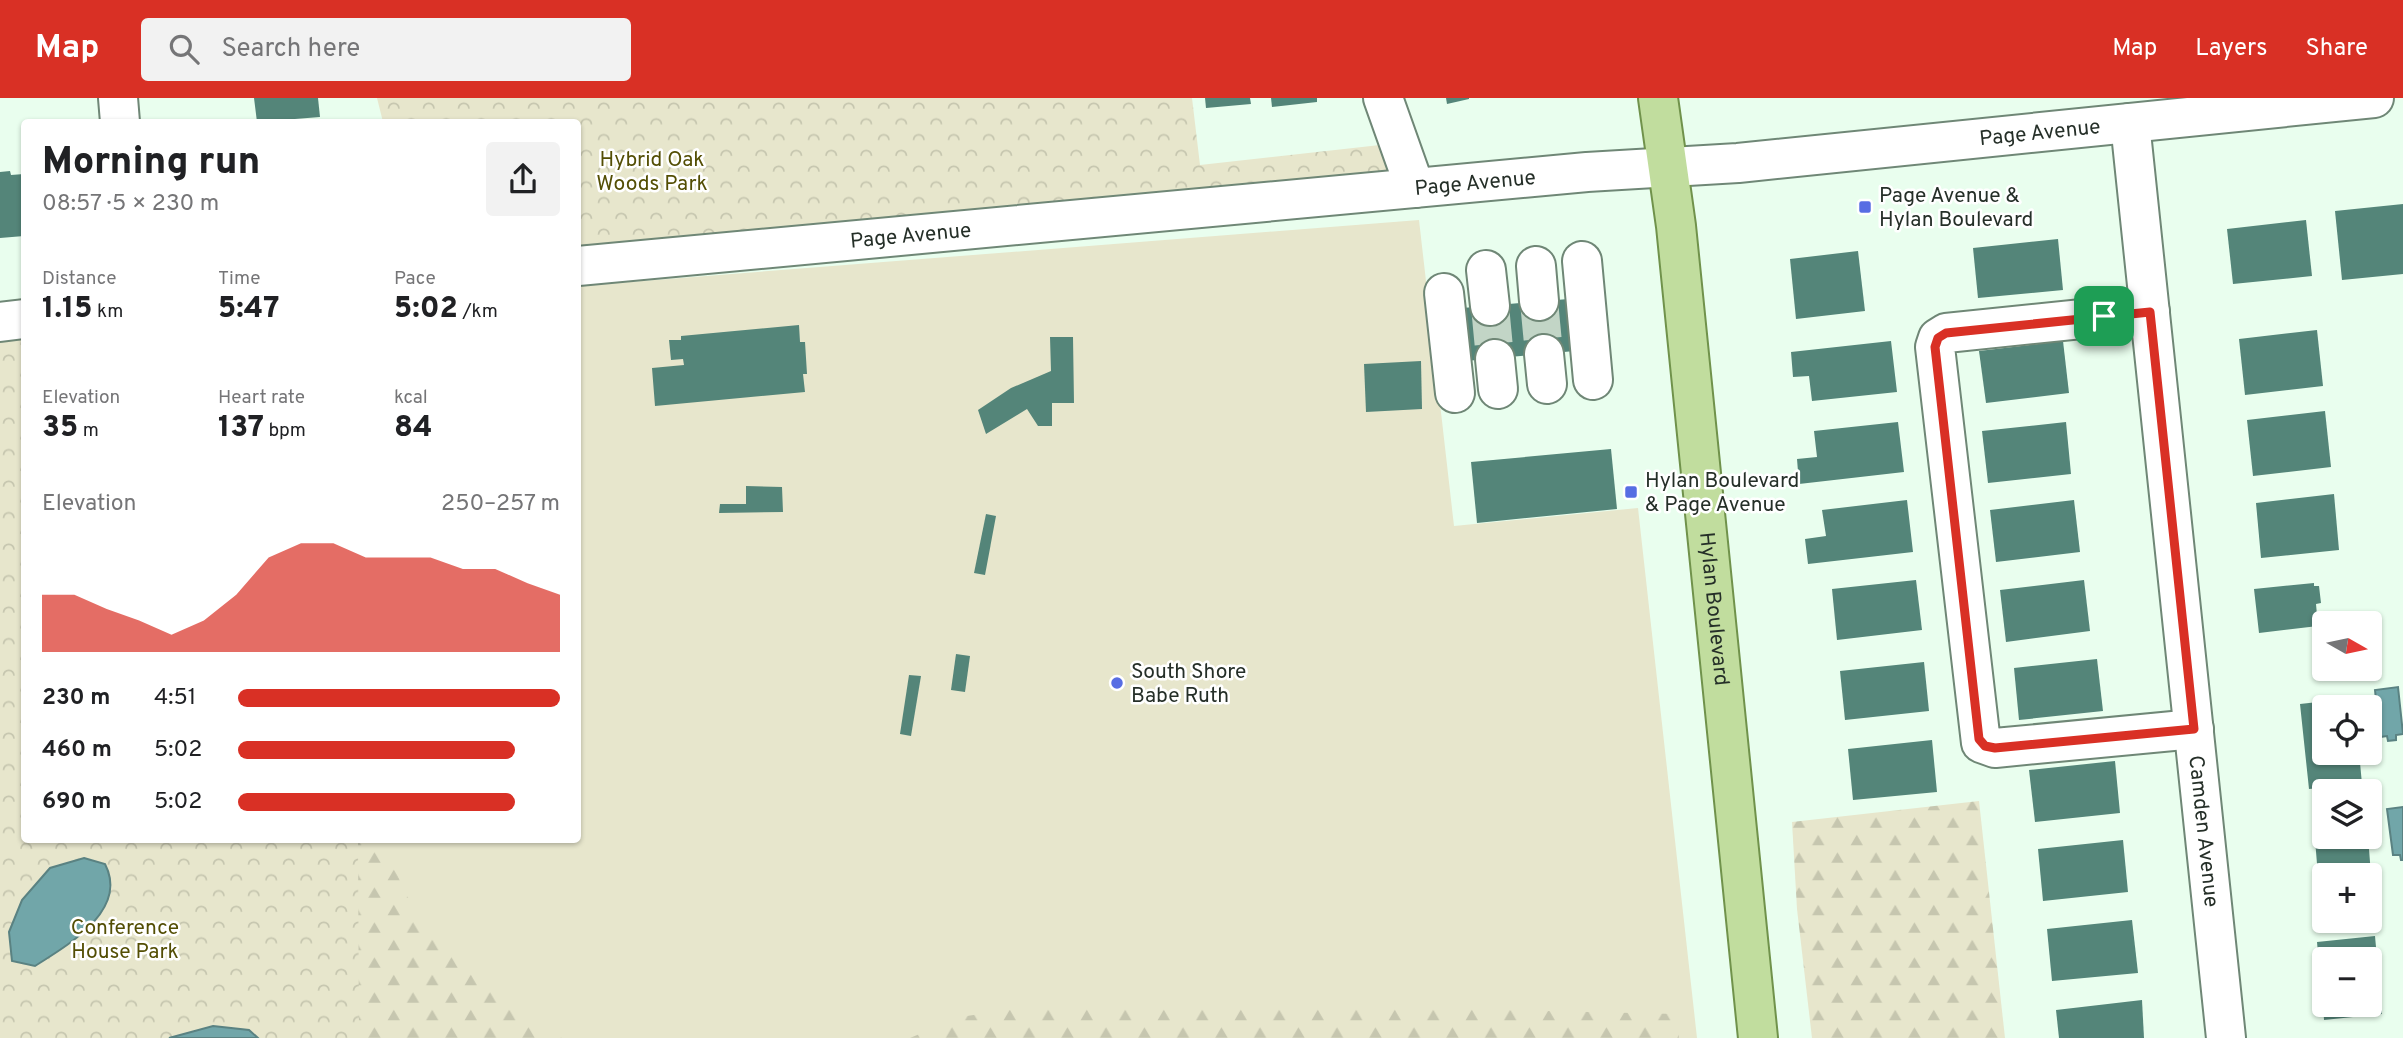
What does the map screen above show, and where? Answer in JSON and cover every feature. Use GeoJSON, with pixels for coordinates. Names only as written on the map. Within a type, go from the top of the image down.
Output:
{"type":"FeatureCollection","features":[{"type":"Feature","properties":{"kind":"main road","name":"Hylan Boulevard"},"geometry":{"type":"LineString","coordinates":[[1658,98],[1668,166],[1758,1038]]}},
{"type":"Feature","properties":{"kind":"street"},"geometry":{"type":"LineString","coordinates":[[118,98],[120,119]]}},
{"type":"Feature","properties":{"kind":"street","name":"Page Avenue"},"geometry":{"type":"LineString","coordinates":[[581,266],[1415,188],[1668,166],[1738,163],[2374,98]]}},
{"type":"Feature","properties":{"kind":"street"},"geometry":{"type":"LineString","coordinates":[[1384,101],[1415,188]]}},
{"type":"Feature","properties":{"kind":"street","name":"Camden Avenue"},"geometry":{"type":"LineString","coordinates":[[2130,123],[2226,1038]]}},
{"type":"Feature","properties":{"kind":"street"},"geometry":{"type":"LineString","coordinates":[[1582,261],[1593,380]]}},
{"type":"Feature","properties":{"kind":"street"},"geometry":{"type":"LineString","coordinates":[[1444,293],[1455,393]]}},
{"type":"Feature","properties":{"kind":"street"},"geometry":{"type":"LineString","coordinates":[[2150,312],[1946,333],[1938,338],[1935,347],[1981,743],[1995,748],[2194,729]]}},
{"type":"Feature","properties":{"kind":"street"},"geometry":{"type":"LineString","coordinates":[[0,322],[21,319]]}},
{"type":"Feature","properties":{"kind":"green space","name":"Hybrid Oak Woods Park"},"geometry":{"type":"Polygon","coordinates":[[[377,98],[1192,98],[1200,165],[1380,145],[1396,178],[581,253],[581,119],[382,119],[377,98]]]}},
{"type":"Feature","properties":{"kind":"green space","name":"South Shore Babe Ruth"},"geometry":{"type":"Polygon","coordinates":[[[1419,220],[1454,526],[1638,508],[1697,1038],[359,1038],[358,843],[581,843],[581,286],[1419,220]]]}},
{"type":"Feature","properties":{"kind":"green space","name":"Conference House Park"},"geometry":{"type":"Polygon","coordinates":[[[21,334],[21,843],[358,843],[359,1038],[0,1038],[0,337],[21,334]]]}},
{"type":"Feature","properties":{"kind":"green space"},"geometry":{"type":"Polygon","coordinates":[[[1979,801],[2005,1038],[1812,1038],[1797,909],[1792,822],[1979,801]]]}},
{"type":"Feature","properties":{"kind":"green space","name":"Conference House Park"},"geometry":{"type":"Polygon","coordinates":[[[24,843],[386,843],[410,901],[445,947],[500,998],[562,1038],[0,1038],[24,843]]]}},
{"type":"Feature","properties":{"kind":"green space"},"geometry":{"type":"Polygon","coordinates":[[[1028,1007],[1371,1007],[1677,1014],[1679,1038],[910,1038],[960,1017],[1028,1007]]]}},
{"type":"Feature","properties":{"kind":"water"},"geometry":{"type":"Polygon","coordinates":[[[2398,687],[2403,734],[2396,735],[2396,740],[2388,741],[2387,736],[2382,737],[2382,695],[2376,695],[2375,690],[2398,687]]]}},
{"type":"Feature","properties":{"kind":"water"},"geometry":{"type":"Polygon","coordinates":[[[2403,807],[2401,860],[2400,855],[2393,855],[2387,809],[2403,807]]]}},
{"type":"Feature","properties":{"kind":"water"},"geometry":{"type":"Polygon","coordinates":[[[84,858],[105,864],[110,881],[109,896],[102,911],[78,937],[35,966],[12,961],[9,932],[22,900],[50,868],[84,858]]]}},
{"type":"Feature","properties":{"kind":"water"},"geometry":{"type":"Polygon","coordinates":[[[213,1026],[249,1030],[258,1038],[169,1038],[213,1026]]]}},
{"type":"Feature","properties":{"kind":"building"},"geometry":{"type":"Polygon","coordinates":[[[254,98],[318,98],[320,117],[257,119],[254,98]]]}},
{"type":"Feature","properties":{"kind":"building"},"geometry":{"type":"Polygon","coordinates":[[[1205,98],[1250,98],[1251,104],[1206,108],[1205,98]]]}},
{"type":"Feature","properties":{"kind":"building"},"geometry":{"type":"Polygon","coordinates":[[[1271,98],[1317,98],[1317,102],[1272,107],[1271,98]]]}},
{"type":"Feature","properties":{"kind":"building"},"geometry":{"type":"Polygon","coordinates":[[[1446,98],[1469,98],[1469,99],[1447,104],[1446,98]]]}},
{"type":"Feature","properties":{"kind":"building"},"geometry":{"type":"Polygon","coordinates":[[[0,172],[21,174],[21,236],[0,238],[0,172]]]}},
{"type":"Feature","properties":{"kind":"building"},"geometry":{"type":"Polygon","coordinates":[[[2403,204],[2403,274],[2342,280],[2335,211],[2403,204]]]}},
{"type":"Feature","properties":{"kind":"building"},"geometry":{"type":"Polygon","coordinates":[[[2306,220],[2312,276],[2233,284],[2227,229],[2306,220]]]}},
{"type":"Feature","properties":{"kind":"building"},"geometry":{"type":"Polygon","coordinates":[[[2058,239],[2063,290],[1978,298],[1973,248],[2058,239]]]}},
{"type":"Feature","properties":{"kind":"building"},"geometry":{"type":"Polygon","coordinates":[[[1858,251],[1865,311],[1796,319],[1790,259],[1858,251]]]}},
{"type":"Feature","properties":{"kind":"building"},"geometry":{"type":"Polygon","coordinates":[[[1580,298],[1585,350],[1455,362],[1451,309],[1580,298]]]}},
{"type":"Feature","properties":{"kind":"building"},"geometry":{"type":"Polygon","coordinates":[[[799,325],[800,342],[805,342],[805,392],[655,406],[652,368],[684,365],[683,359],[671,360],[669,340],[681,340],[681,336],[799,325]]]}},
{"type":"Feature","properties":{"kind":"building"},"geometry":{"type":"Polygon","coordinates":[[[2317,330],[2323,386],[2245,395],[2239,339],[2317,330]]]}},
{"type":"Feature","properties":{"kind":"building"},"geometry":{"type":"Polygon","coordinates":[[[1050,337],[1073,337],[1074,403],[1052,403],[1052,426],[1038,426],[1027,409],[986,434],[978,410],[1011,388],[1051,371],[1050,337]]]}},
{"type":"Feature","properties":{"kind":"building"},"geometry":{"type":"Polygon","coordinates":[[[1891,341],[1897,392],[1812,401],[1809,376],[1793,377],[1791,352],[1891,341]]]}},
{"type":"Feature","properties":{"kind":"building"},"geometry":{"type":"Polygon","coordinates":[[[2063,341],[2069,393],[1986,403],[1979,351],[2063,341]]]}},
{"type":"Feature","properties":{"kind":"building"},"geometry":{"type":"Polygon","coordinates":[[[1421,361],[1422,409],[1366,412],[1364,364],[1421,361]]]}},
{"type":"Feature","properties":{"kind":"building"},"geometry":{"type":"Polygon","coordinates":[[[2325,411],[2331,467],[2253,476],[2247,420],[2325,411]]]}},
{"type":"Feature","properties":{"kind":"building"},"geometry":{"type":"Polygon","coordinates":[[[1898,422],[1904,472],[1799,484],[1797,459],[1817,457],[1814,431],[1898,422]]]}},
{"type":"Feature","properties":{"kind":"building"},"geometry":{"type":"Polygon","coordinates":[[[2066,422],[2071,474],[1988,483],[1982,431],[2066,422]]]}},
{"type":"Feature","properties":{"kind":"building"},"geometry":{"type":"Polygon","coordinates":[[[1611,449],[1617,509],[1477,523],[1471,462],[1611,449]]]}},
{"type":"Feature","properties":{"kind":"building"},"geometry":{"type":"Polygon","coordinates":[[[746,486],[782,487],[783,512],[719,513],[720,504],[746,504],[746,486]]]}},
{"type":"Feature","properties":{"kind":"building"},"geometry":{"type":"Polygon","coordinates":[[[2334,494],[2339,550],[2261,558],[2256,503],[2334,494]]]}},
{"type":"Feature","properties":{"kind":"building"},"geometry":{"type":"Polygon","coordinates":[[[1907,500],[1913,552],[1808,564],[1805,539],[1826,536],[1822,510],[1907,500]]]}},
{"type":"Feature","properties":{"kind":"building"},"geometry":{"type":"Polygon","coordinates":[[[2074,500],[2080,552],[1996,562],[1990,510],[2074,500]]]}},
{"type":"Feature","properties":{"kind":"building"},"geometry":{"type":"Polygon","coordinates":[[[986,514],[996,516],[985,575],[974,573],[986,514]]]}},
{"type":"Feature","properties":{"kind":"building"},"geometry":{"type":"Polygon","coordinates":[[[1916,580],[1922,630],[1837,640],[1832,589],[1916,580]]]}},
{"type":"Feature","properties":{"kind":"building"},"geometry":{"type":"Polygon","coordinates":[[[2084,580],[2090,631],[2006,642],[2000,590],[2084,580]]]}},
{"type":"Feature","properties":{"kind":"building"},"geometry":{"type":"Polygon","coordinates":[[[2314,583],[2314,586],[2319,586],[2321,603],[2316,604],[2317,611],[2312,611],[2312,627],[2259,633],[2254,589],[2314,583]]]}},
{"type":"Feature","properties":{"kind":"building"},"geometry":{"type":"Polygon","coordinates":[[[956,654],[970,656],[965,692],[951,690],[956,654]]]}},
{"type":"Feature","properties":{"kind":"building"},"geometry":{"type":"Polygon","coordinates":[[[2097,659],[2103,711],[2019,720],[2014,668],[2097,659]]]}},
{"type":"Feature","properties":{"kind":"building"},"geometry":{"type":"Polygon","coordinates":[[[1924,662],[1929,711],[1845,720],[1840,671],[1924,662]]]}},
{"type":"Feature","properties":{"kind":"building"},"geometry":{"type":"Polygon","coordinates":[[[909,675],[921,676],[911,736],[900,734],[909,675]]]}},
{"type":"Feature","properties":{"kind":"building"},"geometry":{"type":"Polygon","coordinates":[[[2312,703],[2312,765],[2360,765],[2362,779],[2312,779],[2312,789],[2309,789],[2300,704],[2312,703]]]}},
{"type":"Feature","properties":{"kind":"building"},"geometry":{"type":"Polygon","coordinates":[[[1932,740],[1937,792],[1853,800],[1848,749],[1932,740]]]}},
{"type":"Feature","properties":{"kind":"building"},"geometry":{"type":"Polygon","coordinates":[[[2115,761],[2120,813],[2035,822],[2029,770],[2115,761]]]}},
{"type":"Feature","properties":{"kind":"building"},"geometry":{"type":"Polygon","coordinates":[[[2123,840],[2128,892],[2043,901],[2038,849],[2123,840]]]}},
{"type":"Feature","properties":{"kind":"building"},"geometry":{"type":"Polygon","coordinates":[[[2316,849],[2369,849],[2370,863],[2317,863],[2316,849]]]}},
{"type":"Feature","properties":{"kind":"building"},"geometry":{"type":"Polygon","coordinates":[[[2132,920],[2138,973],[2052,981],[2047,929],[2132,920]]]}},
{"type":"Feature","properties":{"kind":"building"},"geometry":{"type":"Polygon","coordinates":[[[2375,936],[2376,947],[2317,947],[2317,942],[2375,936]]]}},
{"type":"Feature","properties":{"kind":"building"},"geometry":{"type":"Polygon","coordinates":[[[2142,1000],[2144,1038],[2059,1038],[2056,1010],[2142,1000]]]}},
{"type":"Feature","properties":{"kind":"building"},"geometry":{"type":"Polygon","coordinates":[[[2324,1017],[2353,1017],[2324,1020],[2324,1017]]]}},
{"type":"Feature","properties":{"kind":"tunnel"},"geometry":{"type":"LineString","coordinates":[[1539,301],[1544,354]]}},
{"type":"Feature","properties":{"kind":"tunnel"},"geometry":{"type":"LineString","coordinates":[[1490,306],[1495,359]]}},
{"type":"Feature","properties":{"kind":"place","name":"Page Avenue & Hylan Boulevard"},"geometry":{"type":"Point","coordinates":[1865,207]}},
{"type":"Feature","properties":{"kind":"place","name":"Hylan Boulevard & Page Avenue"},"geometry":{"type":"Point","coordinates":[1631,492]}},
{"type":"Feature","properties":{"kind":"place","name":"South Shore Babe Ruth"},"geometry":{"type":"Point","coordinates":[1117,683]}},
{"type":"Feature","properties":{"kind":"route"},"geometry":{"type":"LineString","coordinates":[[2150,312],[2194,729],[1995,748],[1985,746],[1979,739],[1935,347],[1938,338],[1946,333],[2104,316],[2150,312]]}}]}
